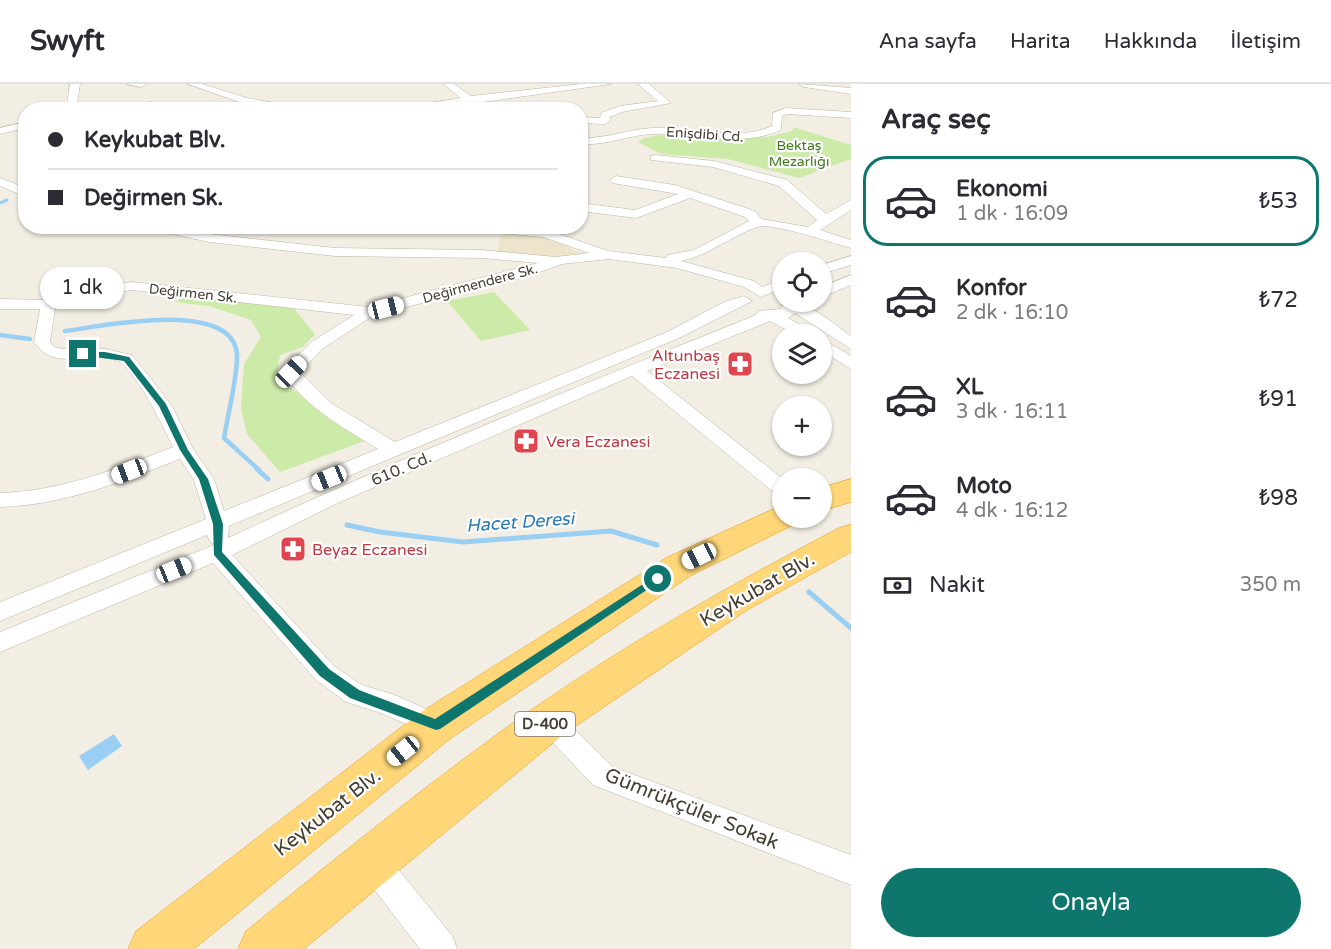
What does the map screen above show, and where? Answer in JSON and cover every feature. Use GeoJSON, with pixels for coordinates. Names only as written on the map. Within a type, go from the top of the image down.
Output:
{"type":"FeatureCollection","features":[{"type":"Feature","properties":{"kind":"highway"},"geometry":{"type":"LineString","coordinates":[[832,497],[851,490]]}},
{"type":"Feature","properties":{"kind":"highway","name":"Keykubat Blv."},"geometry":{"type":"LineString","coordinates":[[154,949],[436,725],[678,567],[772,521]]}},
{"type":"Feature","properties":{"kind":"highway","name":"Keykubat Blv."},"geometry":{"type":"LineString","coordinates":[[264,949],[371,860],[549,721],[734,600],[851,537]]}},
{"type":"Feature","properties":{"kind":"street"},"geometry":{"type":"LineString","coordinates":[[72,102],[75,84]]}},
{"type":"Feature","properties":{"kind":"street"},"geometry":{"type":"LineString","coordinates":[[131,84],[141,84]]}},
{"type":"Feature","properties":{"kind":"street"},"geometry":{"type":"LineString","coordinates":[[193,84],[251,102]]}},
{"type":"Feature","properties":{"kind":"street"},"geometry":{"type":"LineString","coordinates":[[448,84],[469,99]]}},
{"type":"Feature","properties":{"kind":"street"},"geometry":{"type":"LineString","coordinates":[[447,102],[606,84]]}},
{"type":"Feature","properties":{"kind":"street"},"geometry":{"type":"LineString","coordinates":[[588,121],[605,121],[605,115],[614,110],[666,103],[643,84]]}},
{"type":"Feature","properties":{"kind":"street"},"geometry":{"type":"LineString","coordinates":[[804,84],[851,91]]}},
{"type":"Feature","properties":{"kind":"street","name":"Enişdibi Cd."},"geometry":{"type":"LineString","coordinates":[[588,141],[608,142],[656,131],[750,137],[777,128],[777,115],[786,111],[851,115]]}},
{"type":"Feature","properties":{"kind":"street"},"geometry":{"type":"LineString","coordinates":[[0,130],[18,127]]}},
{"type":"Feature","properties":{"kind":"street"},"geometry":{"type":"LineString","coordinates":[[654,158],[714,164],[783,183],[825,220]]}},
{"type":"Feature","properties":{"kind":"street"},"geometry":{"type":"LineString","coordinates":[[616,180],[671,188],[750,214],[757,222]]}},
{"type":"Feature","properties":{"kind":"street"},"geometry":{"type":"LineString","coordinates":[[0,182],[18,190]]}},
{"type":"Feature","properties":{"kind":"street"},"geometry":{"type":"LineString","coordinates":[[588,208],[636,214],[688,195]]}},
{"type":"Feature","properties":{"kind":"street"},"geometry":{"type":"LineString","coordinates":[[807,231],[851,204]]}},
{"type":"Feature","properties":{"kind":"street"},"geometry":{"type":"LineString","coordinates":[[654,261],[698,253],[757,222],[807,231],[851,244]]}},
{"type":"Feature","properties":{"kind":"street"},"geometry":{"type":"LineString","coordinates":[[187,234],[335,252],[482,254],[560,260]]}},
{"type":"Feature","properties":{"kind":"street"},"geometry":{"type":"LineString","coordinates":[[551,234],[609,255]]}},
{"type":"Feature","properties":{"kind":"street","name":"Değirmendere Sk."},"geometry":{"type":"LineString","coordinates":[[396,451],[329,409],[297,383],[291,372],[316,346],[369,312],[520,273],[560,260],[609,255],[678,264],[729,295],[753,297]]}},
{"type":"Feature","properties":{"kind":"street"},"geometry":{"type":"LineString","coordinates":[[832,267],[851,260]]}},
{"type":"Feature","properties":{"kind":"street"},"geometry":{"type":"LineString","coordinates":[[832,288],[851,279]]}},
{"type":"Feature","properties":{"kind":"street","name":"Değirmen Sk."},"geometry":{"type":"LineString","coordinates":[[0,304],[48,305],[96,291],[132,286],[369,312]]}},
{"type":"Feature","properties":{"kind":"street","name":"610. Cd."},"geometry":{"type":"LineString","coordinates":[[0,612],[396,451],[673,335],[729,305],[772,288]]}},
{"type":"Feature","properties":{"kind":"street"},"geometry":{"type":"LineString","coordinates":[[772,299],[753,297],[750,308],[771,315],[787,324]]}},
{"type":"Feature","properties":{"kind":"street"},"geometry":{"type":"LineString","coordinates":[[48,305],[43,335],[48,350],[61,354],[105,354],[126,359],[163,406],[184,450],[204,479],[218,524],[217,553],[325,673],[355,694],[436,725]]}},
{"type":"Feature","properties":{"kind":"street","name":"610. Cd."},"geometry":{"type":"LineString","coordinates":[[0,642],[217,553],[344,493],[634,369],[771,315],[787,312]]}},
{"type":"Feature","properties":{"kind":"street"},"geometry":{"type":"LineString","coordinates":[[807,312],[851,344]]}},
{"type":"Feature","properties":{"kind":"street"},"geometry":{"type":"LineString","coordinates":[[832,351],[851,364]]}},
{"type":"Feature","properties":{"kind":"street"},"geometry":{"type":"LineString","coordinates":[[634,369],[772,480]]}},
{"type":"Feature","properties":{"kind":"street"},"geometry":{"type":"LineString","coordinates":[[0,500],[40,498],[66,493],[184,450]]}},
{"type":"Feature","properties":{"kind":"street","name":"Gümrükçüler Sokak"},"geometry":{"type":"LineString","coordinates":[[549,721],[603,776],[851,870]]}},
{"type":"Feature","properties":{"kind":"street"},"geometry":{"type":"LineString","coordinates":[[371,860],[441,949]]}},
{"type":"Feature","properties":{"kind":"shaded area"},"geometry":{"type":"Polygon","coordinates":[[[501,234],[543,234],[587,257],[497,255],[501,234]]]}},
{"type":"Feature","properties":{"kind":"green space","name":"Bektaş Mezarlığı"},"geometry":{"type":"Polygon","coordinates":[[[793,127],[851,145],[851,159],[799,178],[728,159],[661,154],[638,142],[648,137],[680,134],[767,137],[792,131],[793,127]]]}},
{"type":"Feature","properties":{"kind":"green space"},"geometry":{"type":"Polygon","coordinates":[[[494,292],[530,330],[481,341],[447,301],[494,292]]]}},
{"type":"Feature","properties":{"kind":"green space"},"geometry":{"type":"Polygon","coordinates":[[[187,295],[292,306],[315,334],[303,347],[280,355],[276,381],[291,388],[365,441],[280,472],[247,434],[241,408],[244,364],[261,337],[251,320],[209,306],[174,302],[187,295]]]}},
{"type":"Feature","properties":{"kind":"water"},"geometry":{"type":"Polygon","coordinates":[[[114,734],[122,746],[88,770],[79,756],[114,734]]]}},
{"type":"Feature","properties":{"kind":"waterway"},"geometry":{"type":"LineString","coordinates":[[0,203],[7,200]]}},
{"type":"Feature","properties":{"kind":"waterway","name":"Hacet Deresi"},"geometry":{"type":"LineString","coordinates":[[65,331],[134,322],[191,321],[214,327],[230,338],[237,356],[237,365],[224,438],[259,470]]}},
{"type":"Feature","properties":{"kind":"waterway","name":"Hacet Deresi"},"geometry":{"type":"LineString","coordinates":[[0,335],[30,339]]}},
{"type":"Feature","properties":{"kind":"waterway","name":"Hacet Deresi"},"geometry":{"type":"LineString","coordinates":[[257,469],[268,479]]}},
{"type":"Feature","properties":{"kind":"waterway","name":"Hacet Deresi"},"geometry":{"type":"LineString","coordinates":[[347,525],[380,532],[463,542],[611,531],[657,545]]}},
{"type":"Feature","properties":{"kind":"waterway","name":"Hacet Deresi"},"geometry":{"type":"LineString","coordinates":[[809,592],[851,628]]}},
{"type":"Feature","properties":{"kind":"place","name":"Altunbaş Eczanesi"},"geometry":{"type":"Point","coordinates":[740,364]}},
{"type":"Feature","properties":{"kind":"place","name":"Vera Eczanesi"},"geometry":{"type":"Point","coordinates":[526,441]}},
{"type":"Feature","properties":{"kind":"place","name":"Beyaz Eczanesi"},"geometry":{"type":"Point","coordinates":[293,549]}},
{"type":"Feature","properties":{"kind":"route"},"geometry":{"type":"LineString","coordinates":[[83,354],[105,354],[126,359],[163,406],[184,450],[204,479],[218,524],[217,553],[325,673],[355,694],[383,702],[436,725],[658,579]]}}]}
